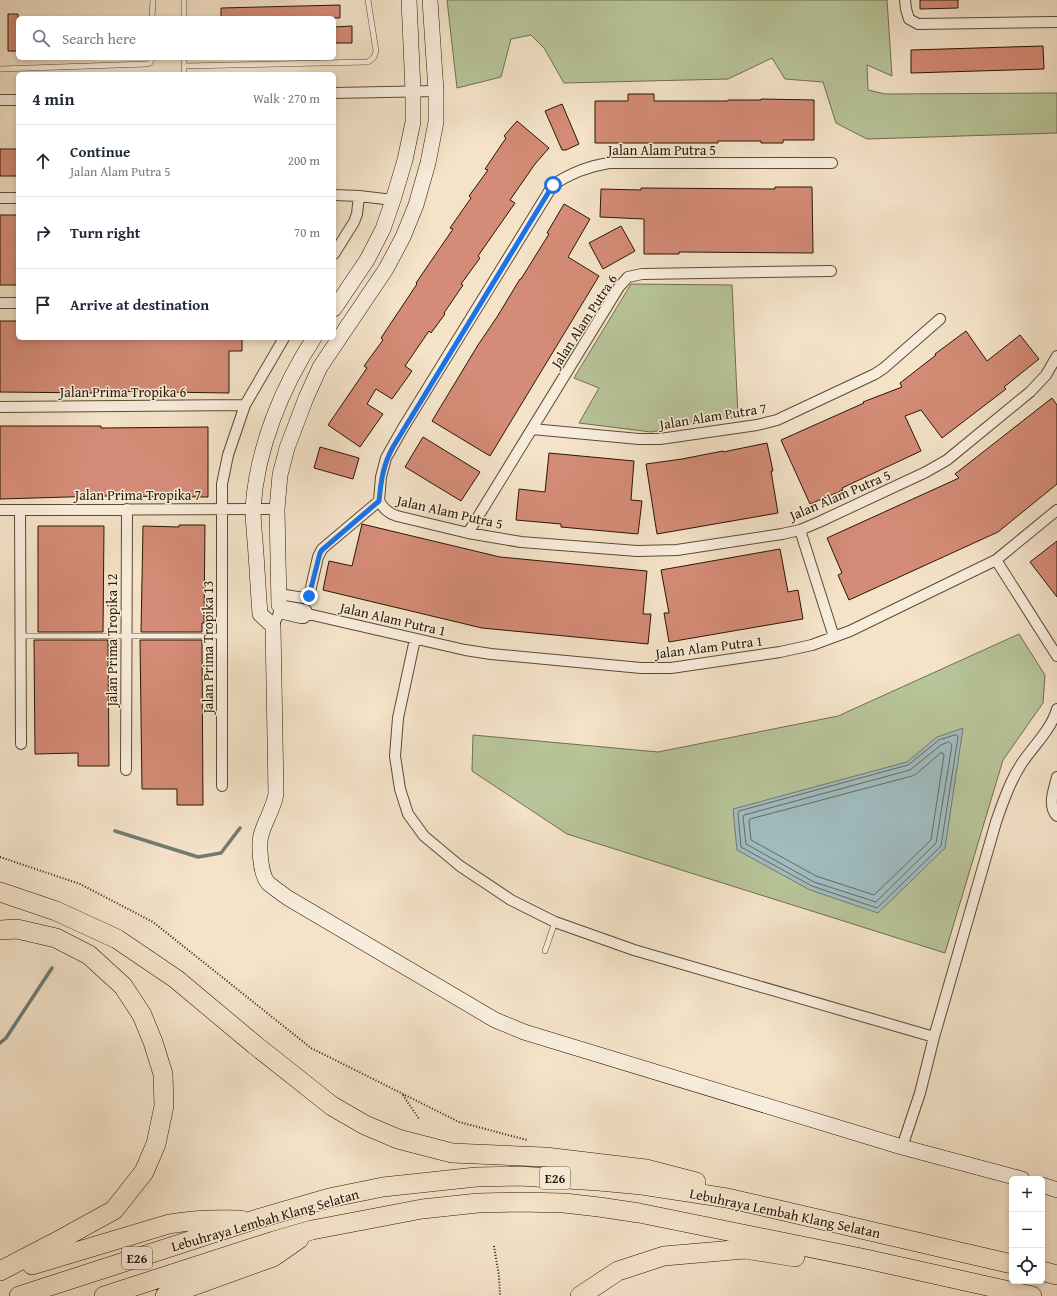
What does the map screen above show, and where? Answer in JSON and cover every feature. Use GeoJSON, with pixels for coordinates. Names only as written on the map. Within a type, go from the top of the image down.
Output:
{"type":"FeatureCollection","features":[{"type":"Feature","properties":{"kind":"highway"},"geometry":{"type":"LineString","coordinates":[[0,892],[56,911],[117,939],[176,978],[255,1045],[332,1106],[365,1125],[398,1139],[452,1153],[545,1157],[646,1169],[699,1183],[728,1198]]}},
{"type":"Feature","properties":{"kind":"highway"},"geometry":{"type":"LineString","coordinates":[[0,930],[17,929],[56,938],[89,955],[123,986],[142,1014],[153,1042],[163,1074],[164,1106],[156,1144],[144,1172],[114,1210],[0,1271]]}},
{"type":"Feature","properties":{"kind":"highway","name":"Lebuhraya Lembah Klang Selatan"},"geometry":{"type":"LineString","coordinates":[[19,1296],[254,1220],[330,1198],[383,1187],[476,1177],[519,1176],[599,1181],[642,1185],[728,1198],[1009,1263]]}},
{"type":"Feature","properties":{"kind":"highway","name":"Lebuhraya Lembah Klang Selatan"},"geometry":{"type":"LineString","coordinates":[[104,1296],[312,1230],[422,1209],[519,1202],[564,1203],[639,1213],[866,1259],[1032,1296]]}},
{"type":"Feature","properties":{"kind":"highway"},"geometry":{"type":"LineString","coordinates":[[0,1274],[169,1224],[192,1220],[254,1220]]}},
{"type":"Feature","properties":{"kind":"highway"},"geometry":{"type":"LineString","coordinates":[[165,1296],[272,1257],[312,1230]]}},
{"type":"Feature","properties":{"kind":"highway"},"geometry":{"type":"LineString","coordinates":[[580,1296],[618,1271],[664,1256],[746,1248],[822,1261],[866,1259]]}},
{"type":"Feature","properties":{"kind":"highway"},"geometry":{"type":"LineString","coordinates":[[1045,1272],[1057,1275]]}},
{"type":"Feature","properties":{"kind":"street"},"geometry":{"type":"LineString","coordinates":[[336,306],[367,260],[383,229],[388,200],[405,160],[413,122],[409,0]]}},
{"type":"Feature","properties":{"kind":"street"},"geometry":{"type":"LineString","coordinates":[[430,0],[436,91],[436,122],[428,163],[416,205],[403,237],[386,269],[320,367],[287,448],[280,475],[276,509],[276,794],[275,802],[259,842],[261,861],[267,882],[294,902],[495,1020],[524,1032],[902,1147],[1011,1176]]}},
{"type":"Feature","properties":{"kind":"street"},"geometry":{"type":"LineString","coordinates":[[905,4],[909,19],[918,24],[1057,22]]}},
{"type":"Feature","properties":{"kind":"street"},"geometry":{"type":"LineString","coordinates":[[336,93],[436,91]]}},
{"type":"Feature","properties":{"kind":"street"},"geometry":{"type":"LineString","coordinates":[[0,100],[16,100]]}},
{"type":"Feature","properties":{"kind":"street","name":"Jalan Alam Putra 5"},"geometry":{"type":"LineString","coordinates":[[832,163],[609,163],[592,166],[560,180],[553,185],[386,458],[379,501],[385,510],[390,514],[468,533],[521,542],[637,551],[678,550],[800,530],[912,479],[947,460],[1030,392],[1046,375],[1057,356]]}},
{"type":"Feature","properties":{"kind":"street"},"geometry":{"type":"LineString","coordinates":[[336,194],[388,200]]}},
{"type":"Feature","properties":{"kind":"street"},"geometry":{"type":"LineString","coordinates":[[336,251],[354,222],[357,214],[359,196]]}},
{"type":"Feature","properties":{"kind":"street"},"geometry":{"type":"LineString","coordinates":[[0,198],[16,198]]}},
{"type":"Feature","properties":{"kind":"street","name":"Jalan Alam Putra 6"},"geometry":{"type":"LineString","coordinates":[[468,533],[619,287],[628,277],[642,274],[831,271]]}},
{"type":"Feature","properties":{"kind":"street"},"geometry":{"type":"LineString","coordinates":[[0,303],[16,303]]}},
{"type":"Feature","properties":{"kind":"street","name":"Jalan Alam Putra 7"},"geometry":{"type":"LineString","coordinates":[[532,429],[639,439],[660,439],[757,425],[777,420],[875,374],[884,368],[940,319]]}},
{"type":"Feature","properties":{"kind":"street","name":"Jalan Prima Tropika 13"},"geometry":{"type":"LineString","coordinates":[[222,786],[222,484],[228,455],[245,405],[283,340]]}},
{"type":"Feature","properties":{"kind":"street"},"geometry":{"type":"LineString","coordinates":[[313,340],[300,360],[286,388],[266,441],[258,472],[253,508],[260,614],[309,596],[318,557],[322,550],[379,501]]}},
{"type":"Feature","properties":{"kind":"street","name":"Jalan Prima Tropika 6"},"geometry":{"type":"LineString","coordinates":[[0,407],[245,405]]}},
{"type":"Feature","properties":{"kind":"street","name":"Jalan Prima Tropika 12"},"geometry":{"type":"LineString","coordinates":[[126,770],[127,509]]}},
{"type":"Feature","properties":{"kind":"street","name":"Jalan Prima Tropika 7"},"geometry":{"type":"LineString","coordinates":[[0,510],[276,509]]}},
{"type":"Feature","properties":{"kind":"street"},"geometry":{"type":"LineString","coordinates":[[20,510],[21,744]]}},
{"type":"Feature","properties":{"kind":"street","name":"Jalan Alam Putra 1"},"geometry":{"type":"LineString","coordinates":[[277,609],[306,610],[308,614],[465,650],[491,654],[641,668],[671,668],[780,652],[812,645],[850,631],[996,560],[1057,510]]}},
{"type":"Feature","properties":{"kind":"street"},"geometry":{"type":"LineString","coordinates":[[800,530],[834,637]]}},
{"type":"Feature","properties":{"kind":"street"},"geometry":{"type":"LineString","coordinates":[[996,560],[1057,656]]}},
{"type":"Feature","properties":{"kind":"street"},"geometry":{"type":"LineString","coordinates":[[415,639],[398,718],[395,756],[400,789],[408,814],[424,836],[460,866],[511,900],[555,922],[634,950],[934,1037]]}},
{"type":"Feature","properties":{"kind":"street"},"geometry":{"type":"LineString","coordinates":[[902,1147],[920,1093],[934,1037],[996,822],[1005,796],[1022,764],[1052,722],[1057,709]]}},
{"type":"Feature","properties":{"kind":"street"},"geometry":{"type":"LineString","coordinates":[[1057,777],[1052,796],[1052,805],[1054,813],[1057,816]]}},
{"type":"Feature","properties":{"kind":"street"},"geometry":{"type":"LineString","coordinates":[[1045,1186],[1057,1190]]}},
{"type":"Feature","properties":{"kind":"lane"},"geometry":{"type":"LineString","coordinates":[[152,0],[152,16]]}},
{"type":"Feature","properties":{"kind":"lane"},"geometry":{"type":"LineString","coordinates":[[184,0],[184,16]]}},
{"type":"Feature","properties":{"kind":"lane"},"geometry":{"type":"LineString","coordinates":[[184,66],[368,62],[374,57],[376,51],[368,0]]}},
{"type":"Feature","properties":{"kind":"lane"},"geometry":{"type":"LineString","coordinates":[[0,69],[147,64],[150,63],[151,60]]}},
{"type":"Feature","properties":{"kind":"lane"},"geometry":{"type":"LineString","coordinates":[[184,60],[184,72]]}},
{"type":"Feature","properties":{"kind":"lane"},"geometry":{"type":"LineString","coordinates":[[20,636],[223,636]]}},
{"type":"Feature","properties":{"kind":"lane"},"geometry":{"type":"LineString","coordinates":[[545,950],[555,922]]}},
{"type":"Feature","properties":{"kind":"path"},"geometry":{"type":"LineString","coordinates":[[0,857],[80,884],[153,922],[310,1048],[459,1122],[530,1141]]}},
{"type":"Feature","properties":{"kind":"path"},"geometry":{"type":"LineString","coordinates":[[402,1094],[419,1119]]}},
{"type":"Feature","properties":{"kind":"path"},"geometry":{"type":"LineString","coordinates":[[494,1246],[499,1276],[500,1296]]}},
{"type":"Feature","properties":{"kind":"green space"},"geometry":{"type":"Polygon","coordinates":[[[447,0],[887,0],[892,76],[867,65],[868,90],[885,94],[1057,93],[1057,133],[867,139],[836,123],[823,82],[785,79],[772,58],[728,79],[564,83],[544,48],[531,35],[511,39],[501,77],[457,88],[447,0]]]}},
{"type":"Feature","properties":{"kind":"green space"},"geometry":{"type":"Polygon","coordinates":[[[631,284],[732,285],[738,417],[651,432],[579,423],[599,388],[574,378],[631,284]]]}},
{"type":"Feature","properties":{"kind":"green space"},"geometry":{"type":"Polygon","coordinates":[[[1019,634],[1045,675],[1043,703],[1003,760],[945,953],[567,834],[472,771],[473,735],[658,752],[838,716],[1019,634]]]}},
{"type":"Feature","properties":{"kind":"water"},"geometry":{"type":"Polygon","coordinates":[[[963,728],[945,848],[878,913],[810,890],[737,850],[733,809],[907,762],[937,737],[963,728]]]}},
{"type":"Feature","properties":{"kind":"building"},"geometry":{"type":"Polygon","coordinates":[[[920,0],[958,0],[958,8],[920,9],[920,0]]]}},
{"type":"Feature","properties":{"kind":"building"},"geometry":{"type":"Polygon","coordinates":[[[340,5],[340,18],[336,18],[336,16],[221,16],[221,8],[340,5]]]}},
{"type":"Feature","properties":{"kind":"building"},"geometry":{"type":"Polygon","coordinates":[[[8,14],[18,14],[18,16],[16,16],[16,51],[8,51],[8,14]]]}},
{"type":"Feature","properties":{"kind":"building"},"geometry":{"type":"Polygon","coordinates":[[[352,26],[352,43],[336,43],[336,27],[352,26]]]}},
{"type":"Feature","properties":{"kind":"building"},"geometry":{"type":"Polygon","coordinates":[[[1043,46],[1044,69],[911,73],[911,50],[1043,46]]]}},
{"type":"Feature","properties":{"kind":"building"},"geometry":{"type":"Polygon","coordinates":[[[628,94],[654,94],[654,101],[728,101],[761,99],[814,100],[814,140],[783,140],[783,143],[761,143],[761,141],[718,141],[718,143],[595,143],[595,101],[628,101],[628,94]]]}},
{"type":"Feature","properties":{"kind":"building"},"geometry":{"type":"Polygon","coordinates":[[[562,104],[579,144],[566,150],[562,150],[545,111],[562,104]]]}},
{"type":"Feature","properties":{"kind":"building"},"geometry":{"type":"Polygon","coordinates":[[[517,121],[549,148],[535,164],[510,200],[515,203],[478,256],[480,258],[461,284],[463,285],[444,313],[445,314],[431,333],[429,331],[405,366],[412,371],[392,399],[376,389],[367,404],[383,414],[360,447],[328,425],[367,368],[364,366],[383,340],[381,338],[453,229],[450,228],[471,198],[469,196],[488,170],[485,169],[506,138],[504,136],[517,121]]]}},
{"type":"Feature","properties":{"kind":"building"},"geometry":{"type":"Polygon","coordinates":[[[0,149],[16,149],[16,176],[0,176],[0,149]]]}},
{"type":"Feature","properties":{"kind":"building"},"geometry":{"type":"Polygon","coordinates":[[[775,187],[812,187],[813,253],[679,252],[679,254],[644,254],[644,219],[600,217],[601,189],[775,189],[775,187]]]}},
{"type":"Feature","properties":{"kind":"building"},"geometry":{"type":"Polygon","coordinates":[[[564,204],[590,219],[568,257],[599,276],[490,456],[432,421],[478,345],[549,234],[547,233],[564,204]]]}},
{"type":"Feature","properties":{"kind":"building"},"geometry":{"type":"Polygon","coordinates":[[[0,215],[16,215],[16,285],[0,285],[0,215]]]}},
{"type":"Feature","properties":{"kind":"building"},"geometry":{"type":"Polygon","coordinates":[[[621,226],[635,251],[603,269],[589,243],[621,226]]]}},
{"type":"Feature","properties":{"kind":"building"},"geometry":{"type":"Polygon","coordinates":[[[0,321],[16,321],[16,340],[242,340],[242,351],[229,351],[229,393],[99,391],[99,393],[0,392],[0,321]]]}},
{"type":"Feature","properties":{"kind":"building"},"geometry":{"type":"Polygon","coordinates":[[[966,331],[987,361],[1020,335],[1039,359],[1004,387],[1006,389],[942,438],[921,410],[905,416],[921,451],[842,488],[843,490],[810,504],[781,440],[864,403],[863,402],[902,387],[900,383],[966,331]]]}},
{"type":"Feature","properties":{"kind":"building"},"geometry":{"type":"Polygon","coordinates":[[[1052,398],[1057,405],[1057,484],[998,532],[849,600],[838,575],[842,573],[827,538],[959,478],[955,474],[1052,398]]]}},
{"type":"Feature","properties":{"kind":"building"},"geometry":{"type":"Polygon","coordinates":[[[0,426],[101,426],[101,428],[208,427],[208,497],[102,496],[0,499],[0,426]]]}},
{"type":"Feature","properties":{"kind":"building"},"geometry":{"type":"Polygon","coordinates":[[[423,437],[480,472],[461,501],[405,467],[423,437]]]}},
{"type":"Feature","properties":{"kind":"building"},"geometry":{"type":"Polygon","coordinates":[[[767,443],[773,471],[771,471],[778,513],[657,534],[646,464],[723,452],[767,443]]]}},
{"type":"Feature","properties":{"kind":"building"},"geometry":{"type":"Polygon","coordinates":[[[320,447],[359,458],[353,479],[314,468],[320,447]]]}},
{"type":"Feature","properties":{"kind":"building"},"geometry":{"type":"Polygon","coordinates":[[[549,453],[634,461],[631,500],[642,501],[638,534],[561,527],[561,524],[516,520],[519,489],[545,492],[549,453]]]}},
{"type":"Feature","properties":{"kind":"building"},"geometry":{"type":"Polygon","coordinates":[[[362,524],[500,557],[647,571],[643,614],[651,614],[648,644],[482,628],[323,590],[329,561],[352,566],[362,524]]]}},
{"type":"Feature","properties":{"kind":"building"},"geometry":{"type":"Polygon","coordinates":[[[179,525],[205,525],[204,623],[202,623],[202,632],[141,632],[143,526],[179,527],[179,525]]]}},
{"type":"Feature","properties":{"kind":"building"},"geometry":{"type":"Polygon","coordinates":[[[38,526],[104,526],[103,632],[38,632],[38,526]]]}},
{"type":"Feature","properties":{"kind":"building"},"geometry":{"type":"Polygon","coordinates":[[[1057,541],[1057,597],[1030,562],[1057,541]]]}},
{"type":"Feature","properties":{"kind":"building"},"geometry":{"type":"Polygon","coordinates":[[[780,549],[788,592],[798,590],[803,619],[669,642],[664,613],[669,613],[661,570],[780,549]]]}},
{"type":"Feature","properties":{"kind":"building"},"geometry":{"type":"Polygon","coordinates":[[[34,640],[108,640],[109,766],[78,766],[78,753],[35,754],[34,640]]]}},
{"type":"Feature","properties":{"kind":"building"},"geometry":{"type":"Polygon","coordinates":[[[140,640],[202,640],[203,805],[177,805],[177,789],[142,789],[140,640]]]}},
{"type":"Feature","properties":{"kind":"waterway"},"geometry":{"type":"LineString","coordinates":[[115,831],[198,857],[221,853],[240,828]]}},
{"type":"Feature","properties":{"kind":"waterway"},"geometry":{"type":"LineString","coordinates":[[0,1043],[6,1038],[52,968]]}},
{"type":"Feature","properties":{"kind":"route"},"geometry":{"type":"LineString","coordinates":[[309,596],[320,553],[379,501],[386,458],[553,185]]}}]}
